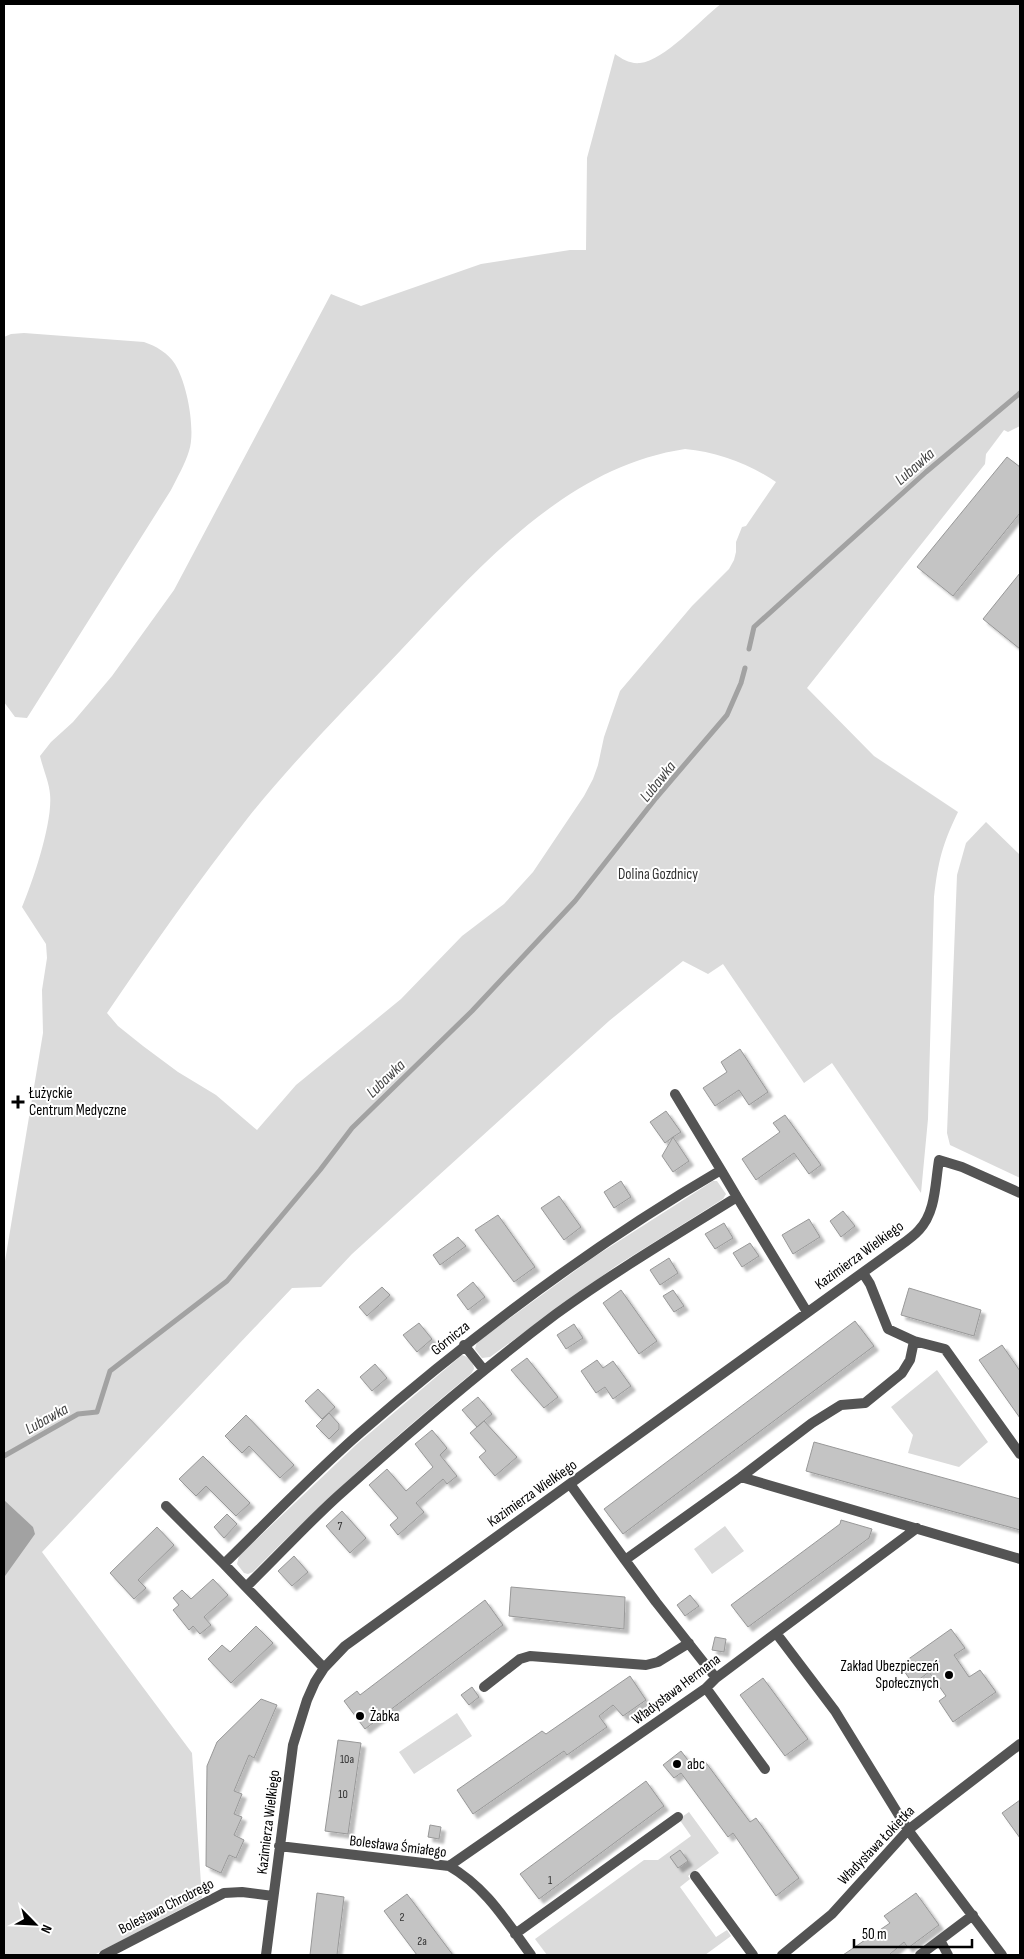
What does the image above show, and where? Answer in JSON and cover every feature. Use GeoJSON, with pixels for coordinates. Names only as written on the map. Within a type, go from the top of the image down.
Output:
{"type":"FeatureCollection","features":[{"type":"Feature","properties":{"kind":"street"},"geometry":{"type":"LineString","coordinates":[[675,1094],[806,1312]]}},
{"type":"Feature","properties":{"kind":"street","name":"Kazimierza Wielkiego"},"geometry":{"type":"LineString","coordinates":[[266,1955],[293,1745],[307,1700],[324,1668],[345,1646],[806,1312],[863,1273],[918,1231],[927,1219],[932,1206],[939,1160],[962,1167],[1020,1193]]}},
{"type":"Feature","properties":{"kind":"street","name":"Górnicza"},"geometry":{"type":"LineString","coordinates":[[224,1564],[359,1434],[464,1345],[574,1264],[654,1211],[721,1170]]}},
{"type":"Feature","properties":{"kind":"street"},"geometry":{"type":"LineString","coordinates":[[246,1587],[336,1498],[412,1430],[484,1370],[557,1314],[595,1288],[673,1236],[737,1198]]}},
{"type":"Feature","properties":{"kind":"street"},"geometry":{"type":"LineString","coordinates":[[863,1273],[870,1284],[888,1329],[914,1341],[945,1349],[1020,1454]]}},
{"type":"Feature","properties":{"kind":"street"},"geometry":{"type":"LineString","coordinates":[[625,1560],[741,1477],[812,1423],[841,1405],[865,1403],[902,1373],[910,1360],[914,1341]]}},
{"type":"Feature","properties":{"kind":"street"},"geometry":{"type":"LineString","coordinates":[[464,1345],[484,1370]]}},
{"type":"Feature","properties":{"kind":"street"},"geometry":{"type":"LineString","coordinates":[[741,1477],[1020,1558]]}},
{"type":"Feature","properties":{"kind":"street"},"geometry":{"type":"LineString","coordinates":[[570,1484],[625,1560],[716,1678]]}},
{"type":"Feature","properties":{"kind":"street"},"geometry":{"type":"LineString","coordinates":[[166,1506],[324,1668]]}},
{"type":"Feature","properties":{"kind":"street","name":"Władysława Hermana"},"geometry":{"type":"LineString","coordinates":[[449,1866],[706,1688],[716,1678],[917,1528]]}},
{"type":"Feature","properties":{"kind":"street"},"geometry":{"type":"LineString","coordinates":[[776,1633],[835,1711],[908,1830],[1002,1955]]}},
{"type":"Feature","properties":{"kind":"street"},"geometry":{"type":"LineString","coordinates":[[484,1687],[520,1659],[530,1656],[646,1665],[658,1662],[689,1643]]}},
{"type":"Feature","properties":{"kind":"street"},"geometry":{"type":"LineString","coordinates":[[706,1688],[765,1769]]}},
{"type":"Feature","properties":{"kind":"street","name":"Władysława Łokietka"},"geometry":{"type":"LineString","coordinates":[[782,1955],[832,1914],[908,1830],[1020,1744]]}},
{"type":"Feature","properties":{"kind":"street"},"geometry":{"type":"LineString","coordinates":[[515,1934],[678,1817]]}},
{"type":"Feature","properties":{"kind":"street","name":"Bolesława Śmiałego"},"geometry":{"type":"LineString","coordinates":[[279,1846],[449,1866],[466,1876],[482,1891],[531,1955]]}},
{"type":"Feature","properties":{"kind":"street"},"geometry":{"type":"LineString","coordinates":[[695,1876],[753,1955]]}},
{"type":"Feature","properties":{"kind":"street","name":"Bolesława Chrobrego"},"geometry":{"type":"LineString","coordinates":[[104,1955],[224,1893],[242,1892],[273,1896]]}},
{"type":"Feature","properties":{"kind":"street"},"geometry":{"type":"LineString","coordinates":[[920,1955],[973,1915]]}},
{"type":"Feature","properties":{"kind":"street"},"geometry":{"type":"LineString","coordinates":[[940,1940],[948,1955]]}},
{"type":"Feature","properties":{"kind":"green space","name":"Dolina Gozdnicy"},"geometry":{"type":"Polygon","coordinates":[[[721,4],[1020,4],[1020,426],[1008,432],[1004,430],[986,454],[985,464],[807,688],[874,756],[958,812],[941,854],[934,897],[928,1119],[921,1193],[832,1063],[804,1083],[723,964],[708,974],[683,961],[609,1021],[352,1254],[321,1287],[292,1288],[42,1552],[192,1753],[202,1898],[94,1955],[4,1955],[4,1267],[43,1033],[42,990],[47,958],[46,944],[22,907],[41,851],[50,806],[49,789],[40,756],[51,742],[73,722],[112,676],[174,590],[331,294],[361,306],[481,264],[570,250],[586,250],[587,158],[615,54],[633,63],[650,61],[671,47],[721,4]],[[685,449],[642,459],[601,476],[563,499],[528,525],[462,586],[322,733],[247,819],[176,914],[107,1013],[118,1026],[178,1072],[216,1095],[257,1130],[296,1085],[401,999],[462,936],[504,904],[533,872],[584,796],[598,765],[604,737],[620,691],[692,606],[729,569],[734,560],[736,542],[742,527],[746,526],[776,482],[744,464],[721,456],[685,449]]]}},
{"type":"Feature","properties":{"kind":"green space"},"geometry":{"type":"Polygon","coordinates":[[[24,333],[144,342],[157,348],[172,360],[179,372],[187,394],[191,419],[189,451],[171,490],[27,718],[15,717],[4,702],[4,337],[11,334],[24,333]]]}},
{"type":"Feature","properties":{"kind":"green space"},"geometry":{"type":"Polygon","coordinates":[[[986,822],[1020,855],[1020,1178],[950,1145],[947,1133],[957,875],[966,843],[986,822]]]}},
{"type":"Feature","properties":{"kind":"green space"},"geometry":{"type":"Polygon","coordinates":[[[713,1181],[717,1181],[726,1194],[723,1199],[616,1266],[490,1357],[482,1358],[475,1349],[477,1342],[594,1257],[713,1181]]]}},
{"type":"Feature","properties":{"kind":"green space"},"geometry":{"type":"Polygon","coordinates":[[[462,1355],[473,1364],[474,1369],[471,1374],[359,1470],[253,1572],[244,1573],[237,1564],[239,1556],[357,1444],[462,1355]]]}},
{"type":"Feature","properties":{"kind":"green space"},"geometry":{"type":"Polygon","coordinates":[[[937,1370],[988,1442],[959,1467],[908,1453],[913,1435],[891,1407],[937,1370]]]}},
{"type":"Feature","properties":{"kind":"green space"},"geometry":{"type":"Polygon","coordinates":[[[725,1526],[744,1551],[712,1574],[694,1549],[725,1526]]]}},
{"type":"Feature","properties":{"kind":"green space"},"geometry":{"type":"Polygon","coordinates":[[[457,1713],[472,1736],[414,1774],[399,1752],[457,1713]]]}},
{"type":"Feature","properties":{"kind":"green space"},"geometry":{"type":"Polygon","coordinates":[[[689,1812],[719,1853],[688,1876],[690,1879],[680,1887],[716,1937],[727,1930],[731,1936],[705,1955],[547,1955],[535,1939],[644,1860],[658,1860],[691,1836],[679,1819],[689,1812]]]}},
{"type":"Feature","properties":{"kind":"shaded area"},"geometry":{"type":"Polygon","coordinates":[[[4,1500],[33,1527],[35,1534],[5,1576],[4,1590],[4,1500]]]}},
{"type":"Feature","properties":{"kind":"building"},"geometry":{"type":"Polygon","coordinates":[[[1007,457],[1020,467],[1020,513],[953,596],[917,567],[1007,457]]]}},
{"type":"Feature","properties":{"kind":"building"},"geometry":{"type":"Polygon","coordinates":[[[1020,573],[1020,649],[983,619],[1020,573]]]}},
{"type":"Feature","properties":{"kind":"building"},"geometry":{"type":"Polygon","coordinates":[[[740,1049],[768,1092],[749,1105],[739,1090],[715,1106],[703,1088],[727,1072],[721,1062],[740,1049]]]}},
{"type":"Feature","properties":{"kind":"building"},"geometry":{"type":"Polygon","coordinates":[[[666,1111],[681,1132],[665,1143],[650,1122],[666,1111]]]}},
{"type":"Feature","properties":{"kind":"building"},"geometry":{"type":"Polygon","coordinates":[[[785,1115],[821,1165],[809,1174],[794,1153],[756,1180],[742,1159],[780,1132],[773,1123],[785,1115]]]}},
{"type":"Feature","properties":{"kind":"building"},"geometry":{"type":"Polygon","coordinates":[[[673,1137],[689,1161],[673,1172],[662,1156],[673,1137]]]}},
{"type":"Feature","properties":{"kind":"building"},"geometry":{"type":"Polygon","coordinates":[[[621,1181],[631,1197],[614,1208],[604,1192],[621,1181]]]}},
{"type":"Feature","properties":{"kind":"building"},"geometry":{"type":"Polygon","coordinates":[[[559,1196],[581,1227],[564,1240],[541,1208],[559,1196]]]}},
{"type":"Feature","properties":{"kind":"building"},"geometry":{"type":"Polygon","coordinates":[[[843,1211],[855,1226],[841,1237],[830,1221],[843,1211]]]}},
{"type":"Feature","properties":{"kind":"building"},"geometry":{"type":"Polygon","coordinates":[[[498,1215],[535,1267],[514,1282],[475,1230],[498,1215]]]}},
{"type":"Feature","properties":{"kind":"building"},"geometry":{"type":"Polygon","coordinates":[[[809,1219],[820,1237],[793,1254],[782,1235],[809,1219]]]}},
{"type":"Feature","properties":{"kind":"building"},"geometry":{"type":"Polygon","coordinates":[[[724,1223],[733,1238],[715,1249],[705,1234],[724,1223]]]}},
{"type":"Feature","properties":{"kind":"building"},"geometry":{"type":"Polygon","coordinates":[[[458,1237],[466,1246],[440,1265],[433,1255],[458,1237]]]}},
{"type":"Feature","properties":{"kind":"building"},"geometry":{"type":"Polygon","coordinates":[[[750,1243],[759,1256],[742,1267],[733,1253],[750,1243]]]}},
{"type":"Feature","properties":{"kind":"building"},"geometry":{"type":"Polygon","coordinates":[[[669,1258],[678,1273],[660,1285],[650,1270],[669,1258]]]}},
{"type":"Feature","properties":{"kind":"building"},"geometry":{"type":"Polygon","coordinates":[[[473,1282],[485,1297],[468,1310],[457,1295],[473,1282]]]}},
{"type":"Feature","properties":{"kind":"building"},"geometry":{"type":"Polygon","coordinates":[[[382,1287],[390,1295],[367,1316],[359,1307],[382,1287]]]}},
{"type":"Feature","properties":{"kind":"building"},"geometry":{"type":"Polygon","coordinates":[[[909,1288],[981,1310],[974,1336],[901,1315],[909,1288]]]}},
{"type":"Feature","properties":{"kind":"building"},"geometry":{"type":"Polygon","coordinates":[[[621,1290],[657,1341],[639,1354],[603,1303],[621,1290]]]}},
{"type":"Feature","properties":{"kind":"building"},"geometry":{"type":"Polygon","coordinates":[[[673,1290],[684,1306],[674,1312],[663,1296],[673,1290]]]}},
{"type":"Feature","properties":{"kind":"building"},"geometry":{"type":"Polygon","coordinates":[[[855,1321],[874,1346],[623,1534],[604,1509],[855,1321]]]}},
{"type":"Feature","properties":{"kind":"building"},"geometry":{"type":"Polygon","coordinates":[[[419,1323],[432,1339],[417,1352],[403,1335],[419,1323]]]}},
{"type":"Feature","properties":{"kind":"building"},"geometry":{"type":"Polygon","coordinates":[[[574,1324],[583,1338],[566,1349],[557,1335],[574,1324]]]}},
{"type":"Feature","properties":{"kind":"building"},"geometry":{"type":"Polygon","coordinates":[[[1002,1345],[1020,1371],[1020,1418],[979,1360],[1002,1345]]]}},
{"type":"Feature","properties":{"kind":"building"},"geometry":{"type":"Polygon","coordinates":[[[527,1358],[558,1397],[544,1408],[511,1370],[527,1358]]]}},
{"type":"Feature","properties":{"kind":"building"},"geometry":{"type":"Polygon","coordinates":[[[597,1360],[603,1368],[613,1361],[631,1386],[613,1399],[605,1387],[596,1393],[581,1371],[597,1360]]]}},
{"type":"Feature","properties":{"kind":"building"},"geometry":{"type":"Polygon","coordinates":[[[375,1364],[387,1378],[372,1391],[360,1377],[375,1364]]]}},
{"type":"Feature","properties":{"kind":"building"},"geometry":{"type":"Polygon","coordinates":[[[318,1389],[335,1407],[322,1419],[305,1401],[318,1389]]]}},
{"type":"Feature","properties":{"kind":"building"},"geometry":{"type":"Polygon","coordinates":[[[478,1397],[492,1414],[477,1427],[462,1410],[478,1397]]]}},
{"type":"Feature","properties":{"kind":"building"},"geometry":{"type":"Polygon","coordinates":[[[329,1413],[339,1424],[339,1429],[329,1439],[316,1426],[329,1413]]]}},
{"type":"Feature","properties":{"kind":"building"},"geometry":{"type":"Polygon","coordinates":[[[246,1415],[294,1465],[280,1478],[249,1446],[242,1453],[225,1436],[246,1415]]]}},
{"type":"Feature","properties":{"kind":"building"},"geometry":{"type":"Polygon","coordinates":[[[484,1421],[517,1457],[495,1476],[479,1457],[486,1451],[470,1433],[484,1421]]]}},
{"type":"Feature","properties":{"kind":"building"},"geometry":{"type":"Polygon","coordinates":[[[432,1430],[447,1448],[440,1455],[457,1476],[447,1484],[443,1479],[416,1503],[424,1512],[398,1535],[390,1525],[398,1518],[369,1485],[387,1469],[406,1491],[433,1467],[415,1444],[432,1430]]]}},
{"type":"Feature","properties":{"kind":"building"},"geometry":{"type":"Polygon","coordinates":[[[814,1442],[1020,1499],[1020,1530],[806,1471],[814,1442]]]}},
{"type":"Feature","properties":{"kind":"building"},"geometry":{"type":"Polygon","coordinates":[[[203,1456],[250,1503],[236,1516],[206,1486],[196,1496],[179,1479],[203,1456]]]}},
{"type":"Feature","properties":{"kind":"building"},"geometry":{"type":"Polygon","coordinates":[[[342,1511],[366,1538],[350,1553],[326,1526],[342,1511]]]}},
{"type":"Feature","properties":{"kind":"building"},"geometry":{"type":"Polygon","coordinates":[[[227,1514],[237,1524],[224,1538],[214,1527],[227,1514]]]}},
{"type":"Feature","properties":{"kind":"building"},"geometry":{"type":"Polygon","coordinates":[[[841,1520],[872,1529],[869,1538],[748,1627],[731,1605],[840,1524],[841,1520]]]}},
{"type":"Feature","properties":{"kind":"building"},"geometry":{"type":"Polygon","coordinates":[[[157,1527],[174,1545],[138,1580],[146,1588],[134,1599],[110,1573],[157,1527]]]}},
{"type":"Feature","properties":{"kind":"building"},"geometry":{"type":"Polygon","coordinates":[[[294,1556],[308,1572],[292,1586],[278,1571],[294,1556]]]}},
{"type":"Feature","properties":{"kind":"building"},"geometry":{"type":"Polygon","coordinates":[[[213,1579],[228,1595],[204,1617],[211,1625],[200,1634],[193,1626],[189,1630],[173,1610],[179,1605],[173,1598],[182,1590],[191,1599],[213,1579]]]}},
{"type":"Feature","properties":{"kind":"building"},"geometry":{"type":"Polygon","coordinates":[[[511,1587],[625,1597],[624,1629],[509,1616],[511,1587]]]}},
{"type":"Feature","properties":{"kind":"building"},"geometry":{"type":"Polygon","coordinates":[[[690,1595],[699,1606],[685,1616],[677,1605],[690,1595]]]}},
{"type":"Feature","properties":{"kind":"building"},"geometry":{"type":"Polygon","coordinates":[[[485,1600],[503,1625],[365,1729],[344,1701],[357,1691],[360,1695],[485,1600]]]}},
{"type":"Feature","properties":{"kind":"building"},"geometry":{"type":"Polygon","coordinates":[[[256,1626],[273,1643],[231,1683],[208,1659],[222,1645],[230,1652],[256,1626]]]}},
{"type":"Feature","properties":{"kind":"building","name":"Zakład Ubezpieczeń Społecznych"},"geometry":{"type":"Polygon","coordinates":[[[951,1629],[965,1648],[954,1655],[969,1677],[980,1670],[996,1692],[953,1722],[939,1701],[946,1696],[929,1672],[913,1684],[900,1665],[951,1629]]]}},
{"type":"Feature","properties":{"kind":"building"},"geometry":{"type":"Polygon","coordinates":[[[715,1637],[726,1639],[724,1652],[712,1650],[715,1637]]]}},
{"type":"Feature","properties":{"kind":"building"},"geometry":{"type":"Polygon","coordinates":[[[630,1676],[646,1700],[623,1716],[613,1705],[599,1716],[607,1727],[567,1755],[564,1751],[473,1814],[457,1790],[542,1731],[546,1734],[630,1676]]]}},
{"type":"Feature","properties":{"kind":"building"},"geometry":{"type":"Polygon","coordinates":[[[763,1678],[808,1739],[785,1756],[740,1695],[763,1678]]]}},
{"type":"Feature","properties":{"kind":"building"},"geometry":{"type":"Polygon","coordinates":[[[472,1687],[479,1697],[469,1705],[461,1695],[472,1687]]]}},
{"type":"Feature","properties":{"kind":"building"},"geometry":{"type":"Polygon","coordinates":[[[261,1699],[277,1705],[254,1758],[249,1755],[234,1791],[242,1794],[234,1814],[242,1817],[234,1835],[244,1840],[236,1858],[229,1855],[221,1873],[206,1866],[207,1766],[217,1742],[261,1699]]]}},
{"type":"Feature","properties":{"kind":"building"},"geometry":{"type":"Polygon","coordinates":[[[338,1740],[361,1743],[348,1834],[325,1831],[338,1740]]]}},
{"type":"Feature","properties":{"kind":"building"},"geometry":{"type":"Polygon","coordinates":[[[681,1751],[694,1768],[704,1760],[750,1822],[756,1818],[799,1878],[776,1896],[733,1833],[728,1837],[681,1773],[674,1778],[663,1765],[681,1751]]]}},
{"type":"Feature","properties":{"kind":"building"},"geometry":{"type":"Polygon","coordinates":[[[646,1781],[664,1806],[539,1899],[520,1874],[646,1781]]]}},
{"type":"Feature","properties":{"kind":"building"},"geometry":{"type":"Polygon","coordinates":[[[1020,1800],[1020,1838],[1002,1813],[1020,1800]]]}},
{"type":"Feature","properties":{"kind":"building"},"geometry":{"type":"Polygon","coordinates":[[[430,1825],[441,1827],[439,1839],[428,1837],[430,1825]]]}},
{"type":"Feature","properties":{"kind":"building"},"geometry":{"type":"Polygon","coordinates":[[[680,1850],[688,1861],[678,1868],[670,1857],[680,1850]]]}},
{"type":"Feature","properties":{"kind":"building"},"geometry":{"type":"Polygon","coordinates":[[[317,1893],[344,1897],[337,1955],[310,1955],[317,1893]]]}},
{"type":"Feature","properties":{"kind":"building"},"geometry":{"type":"Polygon","coordinates":[[[916,1893],[939,1925],[908,1948],[904,1942],[889,1955],[843,1955],[890,1923],[884,1916],[916,1893]]]}},
{"type":"Feature","properties":{"kind":"building"},"geometry":{"type":"Polygon","coordinates":[[[407,1894],[453,1955],[417,1955],[384,1911],[407,1894]]]}},
{"type":"Feature","properties":{"kind":"waterway","name":"Lubawka"},"geometry":{"type":"LineString","coordinates":[[749,649],[754,627],[926,472],[1020,393]]}},
{"type":"Feature","properties":{"kind":"waterway","name":"Lubawka"},"geometry":{"type":"LineString","coordinates":[[4,1456],[78,1414],[97,1412],[110,1371],[227,1281],[320,1170],[352,1128],[472,1011],[575,901],[656,798],[727,715],[741,683],[745,668]]}},
{"type":"Feature","properties":{"kind":"place","name":"Łużyckie Centrum Medyczne"},"geometry":{"type":"Point","coordinates":[18,1102]}},
{"type":"Feature","properties":{"kind":"place","name":"Zakład Ubezpieczeń Społecznych"},"geometry":{"type":"Point","coordinates":[949,1675]}},
{"type":"Feature","properties":{"kind":"place","name":"Żabka"},"geometry":{"type":"Point","coordinates":[360,1716]}},
{"type":"Feature","properties":{"kind":"place","name":"abc"},"geometry":{"type":"Point","coordinates":[677,1764]}}]}
